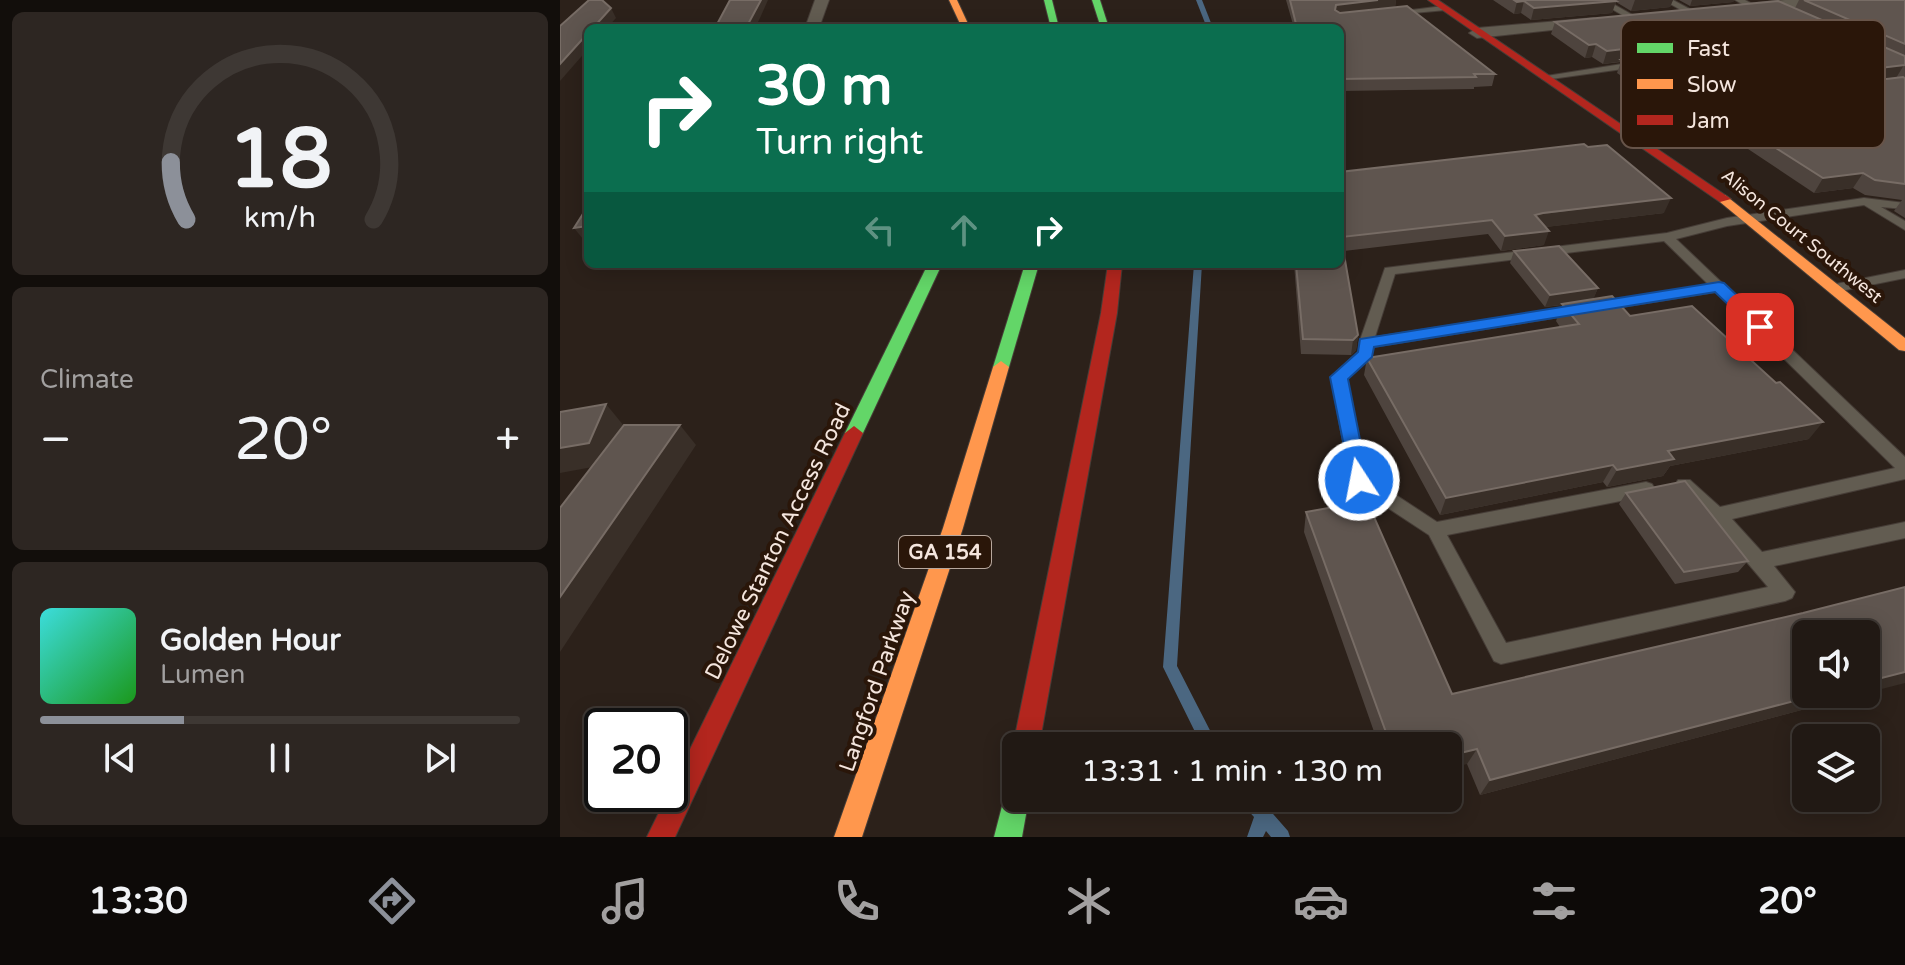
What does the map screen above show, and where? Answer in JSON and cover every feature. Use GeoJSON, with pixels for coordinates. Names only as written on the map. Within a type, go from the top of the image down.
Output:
{"type":"FeatureCollection","features":[{"type":"Feature","properties":{"kind":"main road"},"geometry":{"type":"LineString","coordinates":[[953,0],[964,24]]}},
{"type":"Feature","properties":{"kind":"main road"},"geometry":{"type":"LineString","coordinates":[[1048,0],[1054,24]]}},
{"type":"Feature","properties":{"kind":"main road"},"geometry":{"type":"LineString","coordinates":[[1096,0],[1104,24]]}},
{"type":"Feature","properties":{"kind":"main road","name":"Alison Court Southwest"},"geometry":{"type":"LineString","coordinates":[[1440,2],[1477,33],[1621,127]]}},
{"type":"Feature","properties":{"kind":"main road","name":"Alison Court Southwest"},"geometry":{"type":"LineString","coordinates":[[1652,148],[1750,219],[1905,346]]}},
{"type":"Feature","properties":{"kind":"main road","name":"Delowe Stanton Access Road"},"geometry":{"type":"LineString","coordinates":[[661,837],[933,268]]}},
{"type":"Feature","properties":{"kind":"main road","name":"Langford Parkway"},"geometry":{"type":"LineString","coordinates":[[848,837],[953,528],[1031,268]]}},
{"type":"Feature","properties":{"kind":"main road"},"geometry":{"type":"LineString","coordinates":[[1029,732],[1109,313],[1115,268]]}},
{"type":"Feature","properties":{"kind":"main road"},"geometry":{"type":"LineString","coordinates":[[1008,837],[1013,812]]}},
{"type":"Feature","properties":{"kind":"street"},"geometry":{"type":"LineString","coordinates":[[813,24],[822,0]]}},
{"type":"Feature","properties":{"kind":"street"},"geometry":{"type":"LineString","coordinates":[[1477,33],[1827,0]]}},
{"type":"Feature","properties":{"kind":"lane"},"geometry":{"type":"LineString","coordinates":[[1600,0],[1649,17]]}},
{"type":"Feature","properties":{"kind":"lane"},"geometry":{"type":"LineString","coordinates":[[1667,0],[1708,11]]}},
{"type":"Feature","properties":{"kind":"lane"},"geometry":{"type":"LineString","coordinates":[[1739,0],[1754,7]]}},
{"type":"Feature","properties":{"kind":"lane"},"geometry":{"type":"LineString","coordinates":[[1383,14],[1440,2]]}},
{"type":"Feature","properties":{"kind":"lane"},"geometry":{"type":"LineString","coordinates":[[1771,5],[1798,17]]}},
{"type":"Feature","properties":{"kind":"lane"},"geometry":{"type":"LineString","coordinates":[[1544,77],[1621,67]]}},
{"type":"Feature","properties":{"kind":"lane"},"geometry":{"type":"LineString","coordinates":[[1864,201],[1905,226]]}},
{"type":"Feature","properties":{"kind":"lane"},"geometry":{"type":"LineString","coordinates":[[1435,530],[1681,483],[1717,515],[1785,592],[1501,654],[1435,530],[1359,480],[1339,377],[1366,353],[1366,343],[1390,271],[1667,237],[1750,219],[1864,201],[1905,206]]}},
{"type":"Feature","properties":{"kind":"lane"},"geometry":{"type":"LineString","coordinates":[[1667,237],[1905,470]]}},
{"type":"Feature","properties":{"kind":"lane"},"geometry":{"type":"LineString","coordinates":[[1836,288],[1905,274]]}},
{"type":"Feature","properties":{"kind":"lane"},"geometry":{"type":"LineString","coordinates":[[1366,343],[1719,287]]}},
{"type":"Feature","properties":{"kind":"lane"},"geometry":{"type":"LineString","coordinates":[[1717,515],[1905,470]]}},
{"type":"Feature","properties":{"kind":"lane"},"geometry":{"type":"LineString","coordinates":[[1758,561],[1905,530]]}},
{"type":"Feature","properties":{"kind":"building"},"geometry":{"type":"Polygon","coordinates":[[[589,0],[602,0],[611,8],[597,24],[584,24],[584,37],[560,64],[560,26],[589,0]]]}},
{"type":"Feature","properties":{"kind":"building"},"geometry":{"type":"Polygon","coordinates":[[[730,0],[761,0],[748,24],[717,24],[730,0]]]}},
{"type":"Feature","properties":{"kind":"building"},"geometry":{"type":"Polygon","coordinates":[[[1290,0],[1378,0],[1336,5],[1335,10],[1340,13],[1407,6],[1495,74],[1344,79],[1344,24],[1296,24],[1290,0]]]}},
{"type":"Feature","properties":{"kind":"building"},"geometry":{"type":"Polygon","coordinates":[[[1514,0],[1616,1],[1534,8],[1524,1],[1514,0]]]}},
{"type":"Feature","properties":{"kind":"building"},"geometry":{"type":"Polygon","coordinates":[[[1804,0],[1905,0],[1905,44],[1885,35],[1885,20],[1850,20],[1804,0]]]}},
{"type":"Feature","properties":{"kind":"building"},"geometry":{"type":"Polygon","coordinates":[[[1778,1],[1822,20],[1621,20],[1621,49],[1607,51],[1596,44],[1589,45],[1555,22],[1778,1]]]}},
{"type":"Feature","properties":{"kind":"building"},"geometry":{"type":"Polygon","coordinates":[[[1885,47],[1905,56],[1905,65],[1885,67],[1885,47]]]}},
{"type":"Feature","properties":{"kind":"building"},"geometry":{"type":"Polygon","coordinates":[[[1905,78],[1905,184],[1875,180],[1863,173],[1823,178],[1776,148],[1885,148],[1885,79],[1905,78]]]}},
{"type":"Feature","properties":{"kind":"building"},"geometry":{"type":"Polygon","coordinates":[[[1584,144],[1588,147],[1607,145],[1671,198],[1535,215],[1549,231],[1505,236],[1492,220],[1344,237],[1344,172],[1584,144]]]}},
{"type":"Feature","properties":{"kind":"building"},"geometry":{"type":"Polygon","coordinates":[[[584,212],[584,227],[574,228],[584,212]]]}},
{"type":"Feature","properties":{"kind":"building"},"geometry":{"type":"Polygon","coordinates":[[[1559,246],[1598,288],[1550,295],[1514,251],[1559,246]]]}},
{"type":"Feature","properties":{"kind":"building"},"geometry":{"type":"Polygon","coordinates":[[[1344,254],[1358,335],[1353,340],[1303,339],[1296,268],[1344,268],[1344,254]]]}},
{"type":"Feature","properties":{"kind":"building"},"geometry":{"type":"Polygon","coordinates":[[[1612,296],[1630,316],[1692,306],[1823,422],[1668,451],[1674,459],[1617,470],[1613,465],[1446,498],[1367,358],[1579,324],[1562,304],[1612,296]]]}},
{"type":"Feature","properties":{"kind":"building"},"geometry":{"type":"Polygon","coordinates":[[[606,404],[589,443],[560,448],[560,412],[606,404]]]}},
{"type":"Feature","properties":{"kind":"building"},"geometry":{"type":"Polygon","coordinates":[[[624,425],[680,425],[560,597],[560,508],[624,425]]]}},
{"type":"Feature","properties":{"kind":"building"},"geometry":{"type":"Polygon","coordinates":[[[1685,481],[1748,561],[1684,572],[1626,493],[1685,481]]]}},
{"type":"Feature","properties":{"kind":"building"},"geometry":{"type":"Polygon","coordinates":[[[1367,501],[1452,694],[1905,587],[1905,672],[1880,678],[1880,620],[1792,620],[1792,702],[1490,780],[1477,749],[1462,753],[1462,732],[1386,732],[1306,512],[1367,501]]]}},
{"type":"Feature","properties":{"kind":"waterway"},"geometry":{"type":"LineString","coordinates":[[1199,0],[1208,24]]}},
{"type":"Feature","properties":{"kind":"waterway"},"geometry":{"type":"LineString","coordinates":[[1198,268],[1170,667],[1203,732]]}},
{"type":"Feature","properties":{"kind":"waterway"},"geometry":{"type":"LineString","coordinates":[[1255,837],[1263,815]]}},
{"type":"Feature","properties":{"kind":"waterway"},"geometry":{"type":"LineString","coordinates":[[1263,815],[1282,837]]}},
{"type":"Feature","properties":{"kind":"traffic: fast"},"geometry":{"type":"LineString","coordinates":[[1048,0],[1054,24]]}},
{"type":"Feature","properties":{"kind":"traffic: fast"},"geometry":{"type":"LineString","coordinates":[[1096,0],[1104,24]]}},
{"type":"Feature","properties":{"kind":"traffic: fast"},"geometry":{"type":"LineString","coordinates":[[854,433],[933,268]]}},
{"type":"Feature","properties":{"kind":"traffic: fast"},"geometry":{"type":"LineString","coordinates":[[1001,367],[1031,268]]}},
{"type":"Feature","properties":{"kind":"traffic: fast"},"geometry":{"type":"LineString","coordinates":[[1008,837],[1013,812]]}},
{"type":"Feature","properties":{"kind":"traffic: slow"},"geometry":{"type":"LineString","coordinates":[[953,0],[964,24]]}},
{"type":"Feature","properties":{"kind":"traffic: slow"},"geometry":{"type":"LineString","coordinates":[[1725,199],[1905,346]]}},
{"type":"Feature","properties":{"kind":"traffic: slow"},"geometry":{"type":"LineString","coordinates":[[848,837],[953,528],[1001,367]]}},
{"type":"Feature","properties":{"kind":"traffic: jam"},"geometry":{"type":"LineString","coordinates":[[1432,0],[1621,128]]}},
{"type":"Feature","properties":{"kind":"traffic: jam"},"geometry":{"type":"LineString","coordinates":[[1650,148],[1725,199]]}},
{"type":"Feature","properties":{"kind":"traffic: jam"},"geometry":{"type":"LineString","coordinates":[[1029,732],[1109,313],[1115,268]]}},
{"type":"Feature","properties":{"kind":"traffic: jam"},"geometry":{"type":"LineString","coordinates":[[661,837],[854,433]]}},
{"type":"Feature","properties":{"kind":"route"},"geometry":{"type":"LineString","coordinates":[[1359,480],[1339,377],[1366,353],[1366,343],[1719,287],[1760,327]]}}]}
